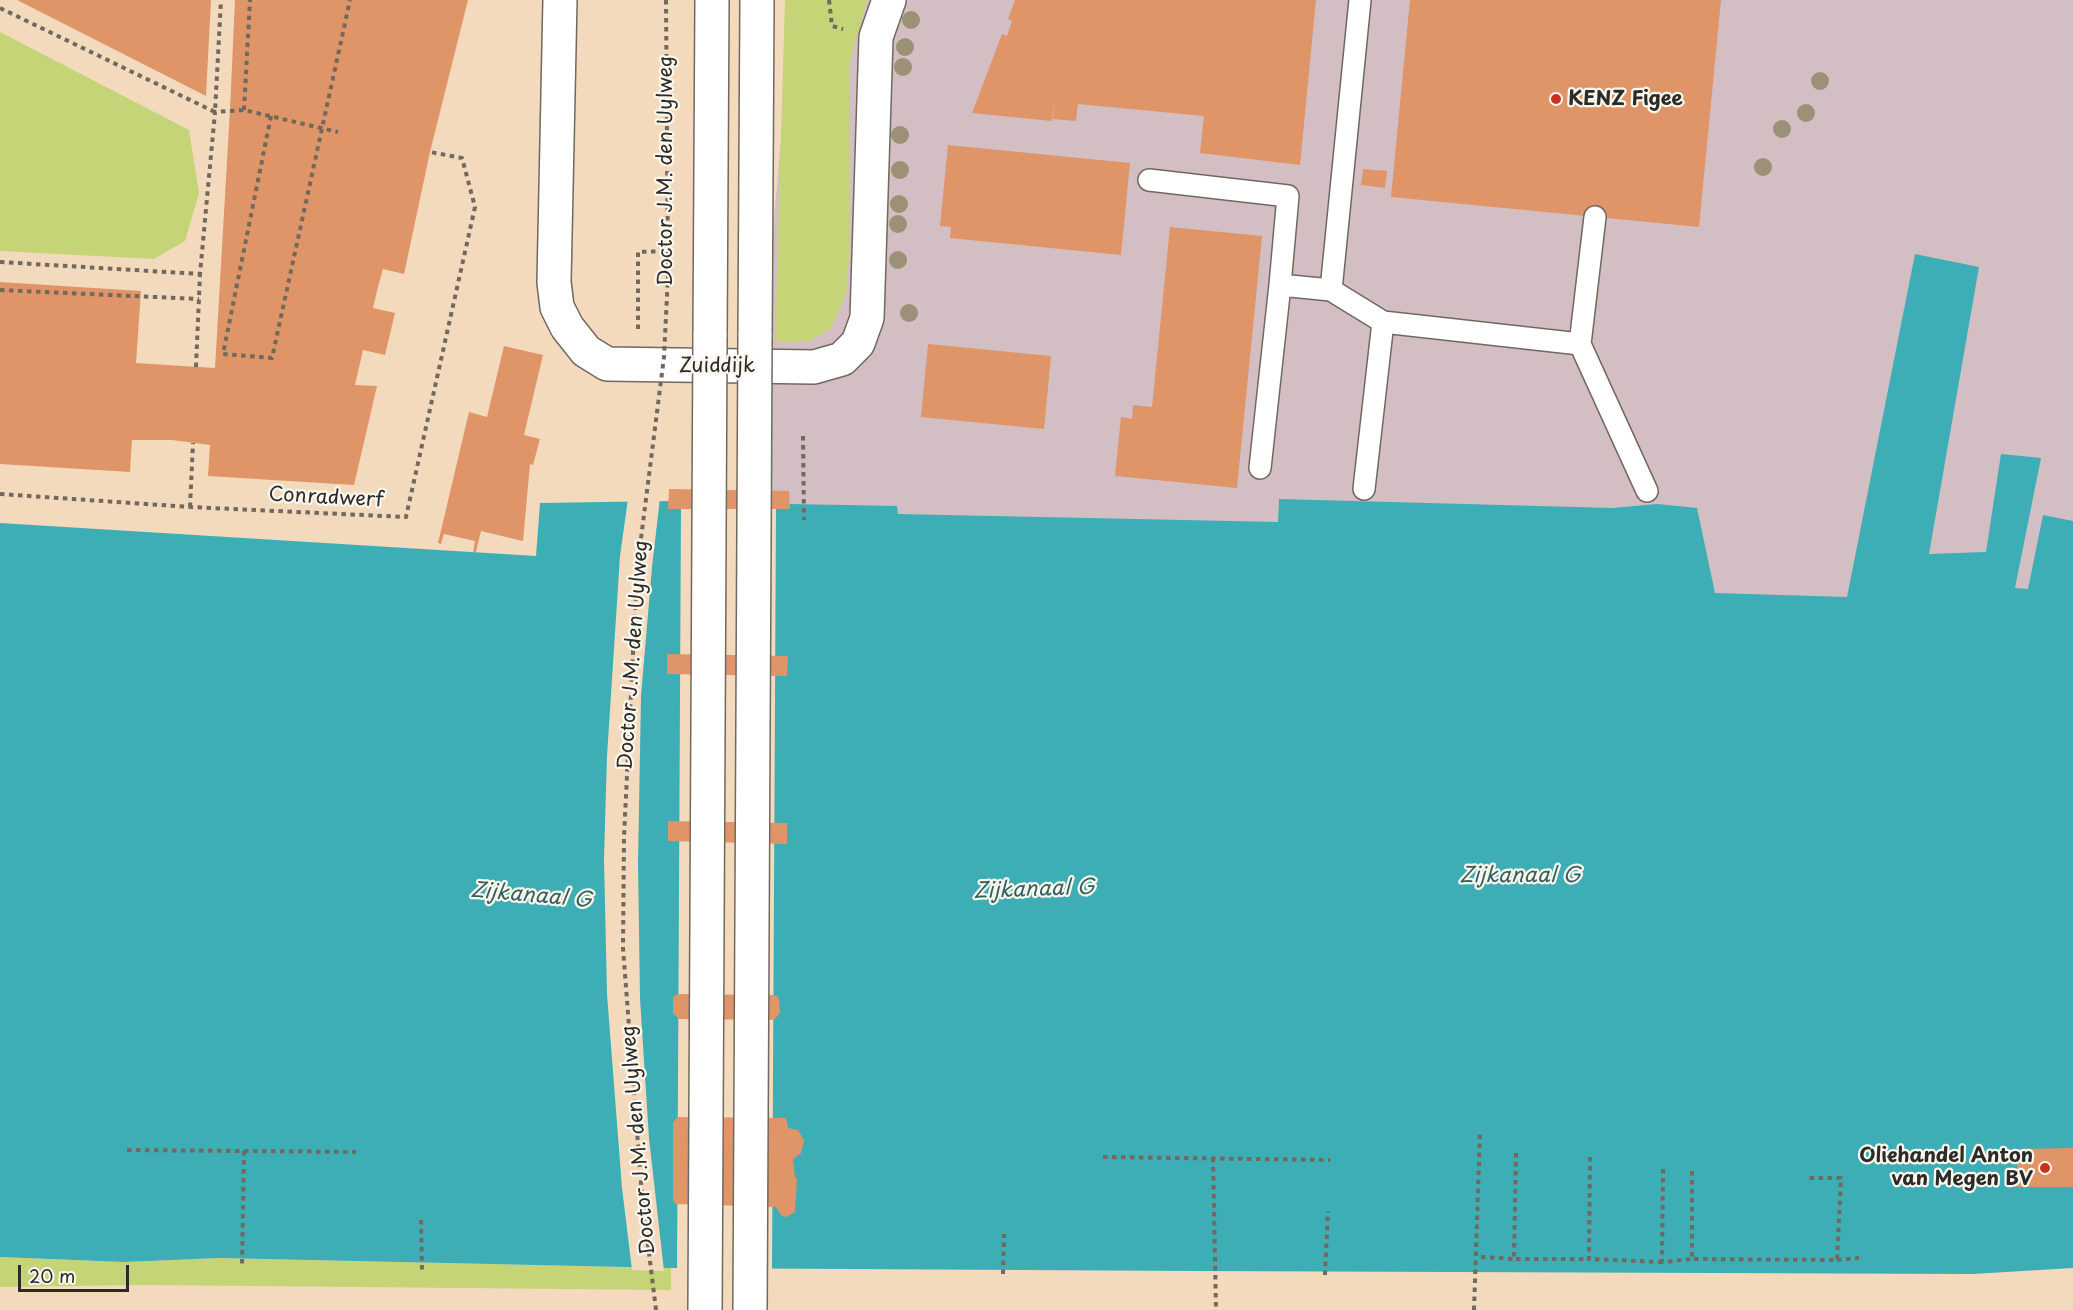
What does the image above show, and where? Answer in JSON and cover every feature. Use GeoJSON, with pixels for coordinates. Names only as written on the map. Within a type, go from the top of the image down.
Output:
{"type":"FeatureCollection","features":[{"type":"Feature","properties":{"kind":"main road","name":"Zuiddijk"},"geometry":{"type":"LineString","coordinates":[[560,0],[554,282],[557,307],[567,327],[586,351],[607,364],[814,367],[842,359],[858,343],[867,318],[876,37],[889,0]]}},
{"type":"Feature","properties":{"kind":"main road"},"geometry":{"type":"LineString","coordinates":[[705,1310],[712,0]]}},
{"type":"Feature","properties":{"kind":"main road"},"geometry":{"type":"LineString","coordinates":[[750,1310],[757,0]]}},
{"type":"Feature","properties":{"kind":"lane"},"geometry":{"type":"LineString","coordinates":[[1331,290],[1360,0]]}},
{"type":"Feature","properties":{"kind":"lane"},"geometry":{"type":"LineString","coordinates":[[1149,180],[1288,195],[1260,468]]}},
{"type":"Feature","properties":{"kind":"lane"},"geometry":{"type":"LineString","coordinates":[[1595,217],[1580,344],[1647,491]]}},
{"type":"Feature","properties":{"kind":"lane"},"geometry":{"type":"LineString","coordinates":[[1280,285],[1331,290],[1383,322],[1580,344]]}},
{"type":"Feature","properties":{"kind":"lane"},"geometry":{"type":"LineString","coordinates":[[1364,489],[1383,322]]}},
{"type":"Feature","properties":{"kind":"path"},"geometry":{"type":"LineString","coordinates":[[196,367],[200,274],[215,112],[221,0]]}},
{"type":"Feature","properties":{"kind":"path"},"geometry":{"type":"LineString","coordinates":[[244,110],[250,0]]}},
{"type":"Feature","properties":{"kind":"path"},"geometry":{"type":"LineString","coordinates":[[271,116],[223,354],[272,358],[350,0]]}},
{"type":"Feature","properties":{"kind":"path","name":"Doctor J.M. den Uylweg"},"geometry":{"type":"LineString","coordinates":[[656,1310],[642,1197],[623,948],[629,703],[637,570],[664,357],[668,275],[666,0]]}},
{"type":"Feature","properties":{"kind":"path"},"geometry":{"type":"LineString","coordinates":[[0,8],[215,112],[244,110],[338,132]]}},
{"type":"Feature","properties":{"kind":"path","name":"Conradwerf"},"geometry":{"type":"LineString","coordinates":[[0,495],[406,517],[475,207],[462,158],[430,152]]}},
{"type":"Feature","properties":{"kind":"path"},"geometry":{"type":"LineString","coordinates":[[638,318],[638,252],[667,251]]}},
{"type":"Feature","properties":{"kind":"path"},"geometry":{"type":"LineString","coordinates":[[0,262],[200,274]]}},
{"type":"Feature","properties":{"kind":"path"},"geometry":{"type":"LineString","coordinates":[[0,290],[199,299]]}},
{"type":"Feature","properties":{"kind":"path"},"geometry":{"type":"LineString","coordinates":[[803,436],[804,520]]}},
{"type":"Feature","properties":{"kind":"path"},"geometry":{"type":"LineString","coordinates":[[190,507],[193,443]]}},
{"type":"Feature","properties":{"kind":"path"},"geometry":{"type":"LineString","coordinates":[[1474,1310],[1480,1132]]}},
{"type":"Feature","properties":{"kind":"path"},"geometry":{"type":"LineString","coordinates":[[127,1150],[356,1152]]}},
{"type":"Feature","properties":{"kind":"path"},"geometry":{"type":"LineString","coordinates":[[242,1266],[244,1151]]}},
{"type":"Feature","properties":{"kind":"path"},"geometry":{"type":"LineString","coordinates":[[1514,1258],[1516,1153]]}},
{"type":"Feature","properties":{"kind":"path"},"geometry":{"type":"LineString","coordinates":[[1589,1259],[1590,1157]]}},
{"type":"Feature","properties":{"kind":"path"},"geometry":{"type":"LineString","coordinates":[[1103,1158],[1330,1160]]}},
{"type":"Feature","properties":{"kind":"path"},"geometry":{"type":"LineString","coordinates":[[1213,1158],[1216,1310]]}},
{"type":"Feature","properties":{"kind":"path"},"geometry":{"type":"LineString","coordinates":[[1662,1262],[1663,1169]]}},
{"type":"Feature","properties":{"kind":"path"},"geometry":{"type":"LineString","coordinates":[[1692,1171],[1692,1259]]}},
{"type":"Feature","properties":{"kind":"path"},"geometry":{"type":"LineString","coordinates":[[1805,1178],[1841,1178],[1837,1260]]}},
{"type":"Feature","properties":{"kind":"path"},"geometry":{"type":"LineString","coordinates":[[1325,1275],[1328,1211]]}},
{"type":"Feature","properties":{"kind":"path"},"geometry":{"type":"LineString","coordinates":[[421,1220],[422,1270]]}},
{"type":"Feature","properties":{"kind":"path"},"geometry":{"type":"LineString","coordinates":[[1003,1274],[1004,1234]]}},
{"type":"Feature","properties":{"kind":"path"},"geometry":{"type":"LineString","coordinates":[[1481,1257],[1662,1262],[1692,1259],[1837,1260],[1859,1258]]}},
{"type":"Feature","properties":{"kind":"shaded area"},"geometry":{"type":"Polygon","coordinates":[[[793,0],[2073,0],[2073,841],[729,741],[793,0]]]}},
{"type":"Feature","properties":{"kind":"green space"},"geometry":{"type":"Polygon","coordinates":[[[785,0],[867,0],[849,64],[850,246],[846,294],[830,329],[809,341],[775,341],[785,0]]]}},
{"type":"Feature","properties":{"kind":"green space"},"geometry":{"type":"Polygon","coordinates":[[[0,32],[189,130],[199,193],[185,241],[154,259],[0,251],[0,32]]]}},
{"type":"Feature","properties":{"kind":"green space"},"geometry":{"type":"Polygon","coordinates":[[[0,1257],[124,1262],[219,1258],[671,1268],[671,1290],[146,1285],[0,1287],[0,1257]]]}},
{"type":"Feature","properties":{"kind":"water","name":"Zijkanaal G"},"geometry":{"type":"Polygon","coordinates":[[[1915,254],[1979,267],[1929,554],[1986,552],[2001,454],[2041,458],[2015,588],[2028,589],[2043,515],[2073,521],[2073,1268],[1973,1274],[1194,1271],[671,1268],[219,1258],[124,1262],[0,1257],[0,523],[536,556],[540,503],[669,501],[726,509],[789,509],[790,504],[897,506],[898,514],[1278,522],[1279,499],[1613,508],[1657,504],[1697,508],[1715,593],[1847,597],[1915,254]]]}},
{"type":"Feature","properties":{"kind":"pier"},"geometry":{"type":"Polygon","coordinates":[[[660,498],[641,696],[638,863],[640,999],[649,1138],[664,1271],[632,1270],[622,1188],[607,994],[604,859],[607,756],[620,556],[628,499],[660,498]]]}},
{"type":"Feature","properties":{"kind":"pier"},"geometry":{"type":"Polygon","coordinates":[[[681,506],[776,506],[772,1271],[677,1271],[681,506]]]}},
{"type":"Feature","properties":{"kind":"building"},"geometry":{"type":"Polygon","coordinates":[[[17,0],[211,0],[206,96],[17,0]]]}},
{"type":"Feature","properties":{"kind":"building"},"geometry":{"type":"Polygon","coordinates":[[[235,0],[468,0],[430,152],[404,274],[383,269],[373,308],[395,313],[385,355],[363,350],[355,385],[377,386],[354,485],[208,476],[210,445],[172,440],[132,440],[130,472],[0,464],[0,282],[141,291],[136,363],[215,368],[235,0]]]}},
{"type":"Feature","properties":{"kind":"building"},"geometry":{"type":"Polygon","coordinates":[[[1015,0],[1316,0],[1300,165],[1200,153],[1204,116],[1078,104],[1076,121],[1053,119],[1054,102],[1052,121],[972,113],[1002,34],[1007,36],[1012,21],[1008,19],[1015,0]]]}},
{"type":"Feature","properties":{"kind":"building","name":"KENZ Figee"},"geometry":{"type":"Polygon","coordinates":[[[1410,0],[1721,0],[1699,227],[1391,197],[1410,0]]]}},
{"type":"Feature","properties":{"kind":"building"},"geometry":{"type":"Polygon","coordinates":[[[948,145],[1130,163],[1121,255],[950,238],[951,227],[940,226],[948,145]]]}},
{"type":"Feature","properties":{"kind":"building"},"geometry":{"type":"Polygon","coordinates":[[[1363,169],[1387,171],[1385,188],[1361,185],[1363,169]]]}},
{"type":"Feature","properties":{"kind":"building"},"geometry":{"type":"Polygon","coordinates":[[[1170,227],[1262,236],[1237,488],[1115,476],[1121,417],[1132,419],[1133,405],[1152,407],[1170,227]]]}},
{"type":"Feature","properties":{"kind":"building"},"geometry":{"type":"Polygon","coordinates":[[[928,344],[1051,356],[1044,429],[921,417],[928,344]]]}},
{"type":"Feature","properties":{"kind":"building"},"geometry":{"type":"Polygon","coordinates":[[[504,346],[543,355],[524,435],[540,439],[533,465],[530,464],[523,541],[481,531],[476,552],[473,552],[475,541],[444,534],[441,544],[438,543],[469,412],[487,417],[504,346]]]}},
{"type":"Feature","properties":{"kind":"building"},"geometry":{"type":"Polygon","coordinates":[[[669,489],[789,491],[790,509],[668,509],[669,489]]]}},
{"type":"Feature","properties":{"kind":"building"},"geometry":{"type":"Polygon","coordinates":[[[667,654],[788,656],[787,676],[667,674],[667,654]]]}},
{"type":"Feature","properties":{"kind":"building"},"geometry":{"type":"Polygon","coordinates":[[[668,821],[787,823],[787,844],[668,841],[668,821]]]}},
{"type":"Feature","properties":{"kind":"building"},"geometry":{"type":"Polygon","coordinates":[[[680,994],[772,995],[777,996],[779,1000],[780,1013],[774,1020],[679,1019],[673,1013],[673,998],[680,994]]]}},
{"type":"Feature","properties":{"kind":"building"},"geometry":{"type":"Polygon","coordinates":[[[677,1117],[786,1118],[788,1128],[798,1130],[804,1140],[801,1153],[793,1159],[795,1178],[797,1178],[795,1212],[786,1217],[781,1215],[776,1207],[675,1204],[673,1200],[673,1123],[677,1117]]]}},
{"type":"Feature","properties":{"kind":"building","name":"Oliehandel Anton van Megen BV"},"geometry":{"type":"Polygon","coordinates":[[[2073,1148],[2073,1187],[2017,1187],[2017,1149],[2073,1148]]]}},
{"type":"Feature","properties":{"kind":"place","name":"KENZ Figee"},"geometry":{"type":"Point","coordinates":[1556,99]}},
{"type":"Feature","properties":{"kind":"place","name":"Oliehandel Anton van Megen BV"},"geometry":{"type":"Point","coordinates":[2045,1168]}}]}
